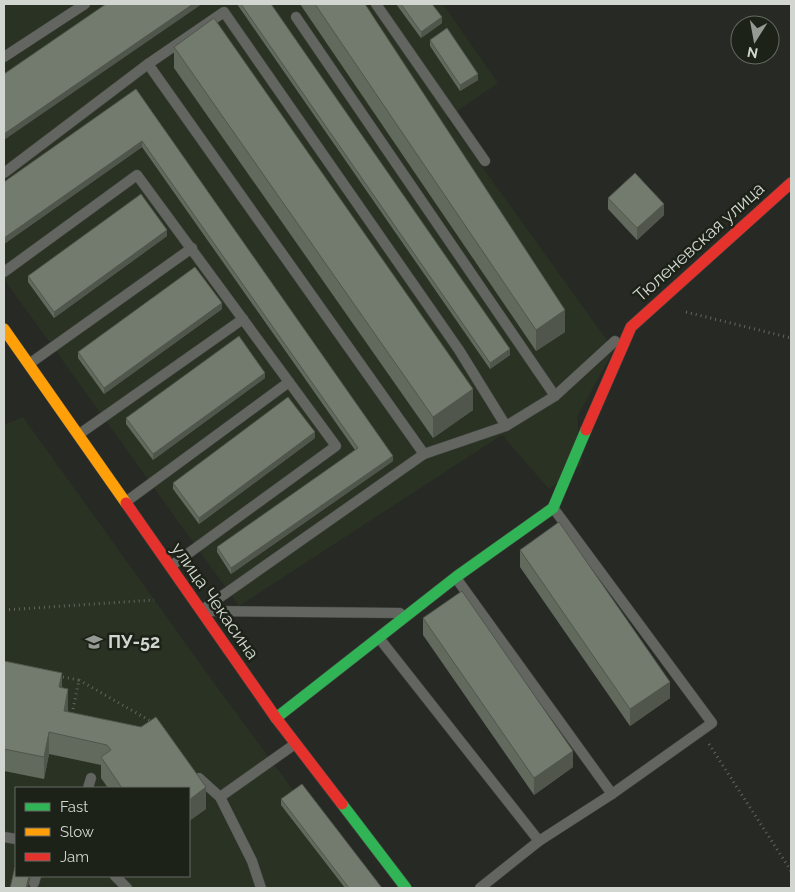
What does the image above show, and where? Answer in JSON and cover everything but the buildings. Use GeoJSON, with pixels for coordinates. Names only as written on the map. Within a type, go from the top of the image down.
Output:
{"type":"FeatureCollection","features":[{"type":"Feature","properties":{"kind":"street","name":"Тюленевская улица"},"geometry":{"type":"LineString","coordinates":[[631,327],[791,183]]}},
{"type":"Feature","properties":{"kind":"street"},"geometry":{"type":"LineString","coordinates":[[276,718],[456,577],[553,508],[631,327]]}},
{"type":"Feature","properties":{"kind":"street","name":"улица Чекасина"},"geometry":{"type":"LineString","coordinates":[[4,329],[276,718],[406,888]]}},
{"type":"Feature","properties":{"kind":"lane"},"geometry":{"type":"LineString","coordinates":[[4,57],[84,4]]}},
{"type":"Feature","properties":{"kind":"lane"},"geometry":{"type":"LineString","coordinates":[[376,4],[485,161]]}},
{"type":"Feature","properties":{"kind":"lane"},"geometry":{"type":"LineString","coordinates":[[4,173],[148,64],[224,12],[459,350],[506,426]]}},
{"type":"Feature","properties":{"kind":"lane"},"geometry":{"type":"LineString","coordinates":[[296,17],[555,396]]}},
{"type":"Feature","properties":{"kind":"lane"},"geometry":{"type":"LineString","coordinates":[[148,64],[424,454]]}},
{"type":"Feature","properties":{"kind":"lane"},"geometry":{"type":"LineString","coordinates":[[4,272],[137,174],[336,446],[170,567]]}},
{"type":"Feature","properties":{"kind":"lane"},"geometry":{"type":"LineString","coordinates":[[28,364],[192,248]]}},
{"type":"Feature","properties":{"kind":"lane"},"geometry":{"type":"LineString","coordinates":[[78,435],[243,319]]}},
{"type":"Feature","properties":{"kind":"lane"},"geometry":{"type":"LineString","coordinates":[[201,611],[424,454],[506,426],[555,396],[631,327]]}},
{"type":"Feature","properties":{"kind":"lane"},"geometry":{"type":"LineString","coordinates":[[125,503],[289,382]]}},
{"type":"Feature","properties":{"kind":"lane"},"geometry":{"type":"LineString","coordinates":[[480,888],[539,841],[612,794],[712,723],[553,508]]}},
{"type":"Feature","properties":{"kind":"lane"},"geometry":{"type":"LineString","coordinates":[[456,577],[612,794]]}},
{"type":"Feature","properties":{"kind":"lane"},"geometry":{"type":"LineString","coordinates":[[201,611],[410,613]]}},
{"type":"Feature","properties":{"kind":"lane"},"geometry":{"type":"LineString","coordinates":[[378,637],[539,841]]}},
{"type":"Feature","properties":{"kind":"lane"},"geometry":{"type":"LineString","coordinates":[[220,797],[296,744]]}},
{"type":"Feature","properties":{"kind":"lane"},"geometry":{"type":"LineString","coordinates":[[88,787],[91,778]]}},
{"type":"Feature","properties":{"kind":"lane"},"geometry":{"type":"LineString","coordinates":[[199,778],[220,797],[252,861],[261,888]]}},
{"type":"Feature","properties":{"kind":"lane"},"geometry":{"type":"LineString","coordinates":[[116,877],[127,888]]}},
{"type":"Feature","properties":{"kind":"path"},"geometry":{"type":"LineString","coordinates":[[657,304],[790,338]]}},
{"type":"Feature","properties":{"kind":"path"},"geometry":{"type":"LineString","coordinates":[[4,610],[154,600]]}},
{"type":"Feature","properties":{"kind":"path"},"geometry":{"type":"LineString","coordinates":[[51,674],[79,680],[153,723]]}},
{"type":"Feature","properties":{"kind":"path"},"geometry":{"type":"LineString","coordinates":[[70,721],[79,680]]}},
{"type":"Feature","properties":{"kind":"path"},"geometry":{"type":"LineString","coordinates":[[700,731],[791,871]]}},
{"type":"Feature","properties":{"kind":"shaded area"},"geometry":{"type":"Polygon","coordinates":[[[4,4],[443,4],[498,83],[447,118],[614,350],[577,417],[582,464],[549,489],[502,435],[239,606],[4,279],[4,4]]]}},
{"type":"Feature","properties":{"kind":"shaded area","name":"ПУ-52"},"geometry":{"type":"Polygon","coordinates":[[[23,417],[296,794],[377,888],[4,888],[4,425],[23,417]]]}},
{"type":"Feature","properties":{"kind":"traffic: fast"},"geometry":{"type":"LineString","coordinates":[[276,718],[456,577],[553,508],[586,430]]}},
{"type":"Feature","properties":{"kind":"traffic: fast"},"geometry":{"type":"LineString","coordinates":[[342,804],[406,888]]}},
{"type":"Feature","properties":{"kind":"traffic: slow"},"geometry":{"type":"LineString","coordinates":[[4,329],[126,503]]}},
{"type":"Feature","properties":{"kind":"traffic: jam"},"geometry":{"type":"LineString","coordinates":[[586,430],[631,327],[791,183]]}},
{"type":"Feature","properties":{"kind":"traffic: jam"},"geometry":{"type":"LineString","coordinates":[[126,503],[276,718],[342,804]]}},
{"type":"Feature","properties":{"kind":"place","name":"ПУ-52"},"geometry":{"type":"Point","coordinates":[94,642]}}]}
